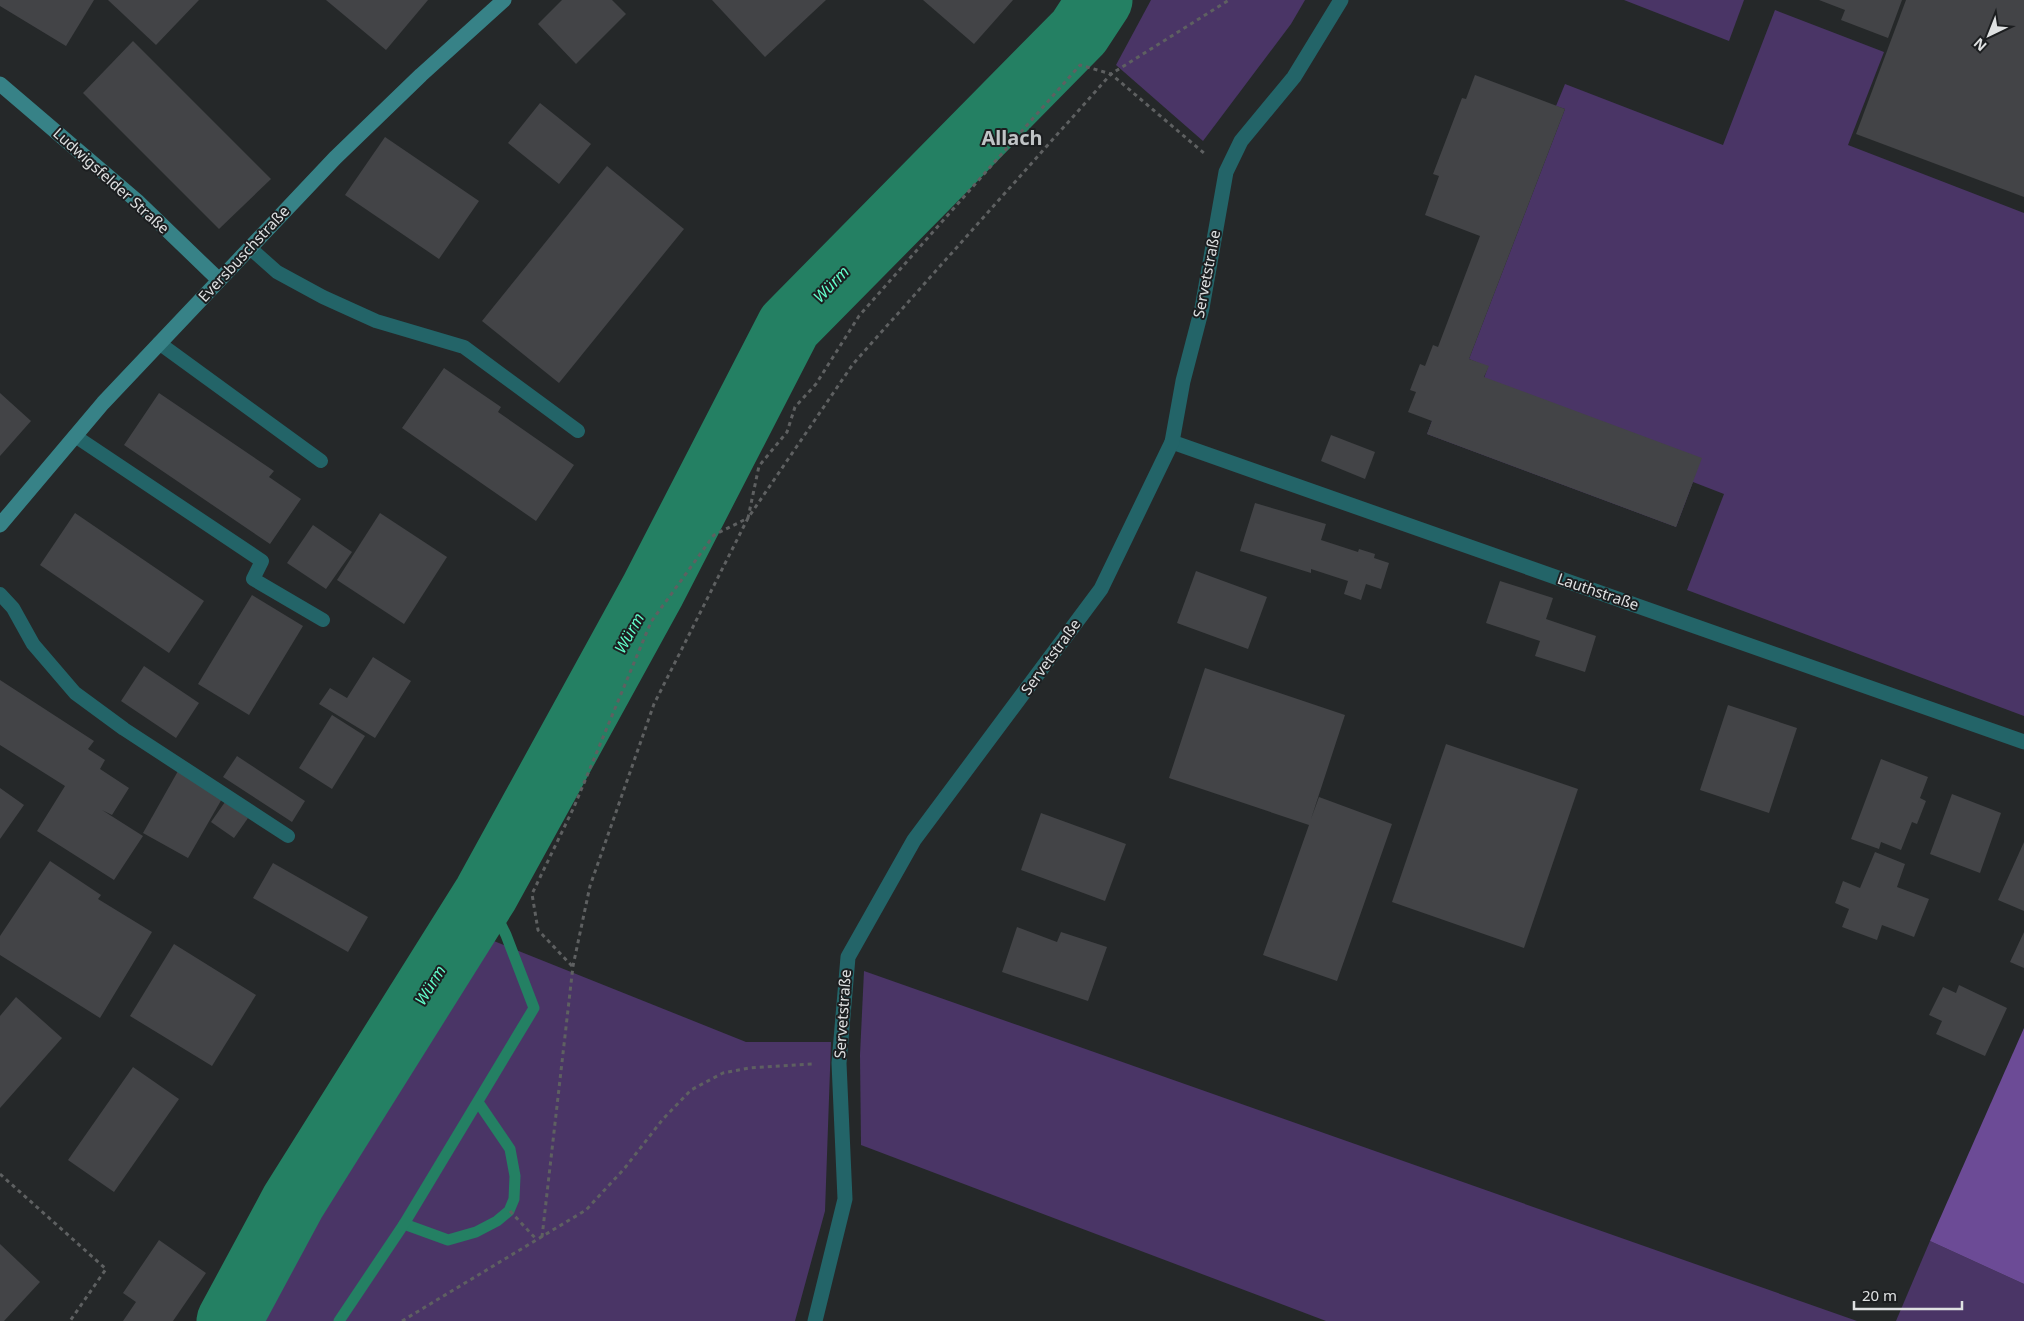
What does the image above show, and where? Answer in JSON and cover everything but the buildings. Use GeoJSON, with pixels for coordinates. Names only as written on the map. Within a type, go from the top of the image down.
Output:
{"type":"FeatureCollection","features":[{"type":"Feature","properties":{"kind":"main road","name":"Eversbuschstraße"},"geometry":{"type":"LineString","coordinates":[[0,525],[75,436],[159,343],[334,158],[421,75],[504,0]]}},
{"type":"Feature","properties":{"kind":"main road","name":"Ludwigsfelder Straße"},"geometry":{"type":"LineString","coordinates":[[0,84],[137,201],[219,280]]}},
{"type":"Feature","properties":{"kind":"street","name":"Servetstraße"},"geometry":{"type":"LineString","coordinates":[[815,1321],[845,1199],[840,1063],[848,957],[914,840],[1101,589],[1172,442],[1183,381],[1202,308],[1226,172],[1241,141],[1294,77],[1341,0]]}},
{"type":"Feature","properties":{"kind":"street","name":"Lauthstraße"},"geometry":{"type":"LineString","coordinates":[[1172,442],[2024,742]]}},
{"type":"Feature","properties":{"kind":"lane"},"geometry":{"type":"LineString","coordinates":[[250,248],[277,272],[323,297],[376,321],[464,347],[578,431]]}},
{"type":"Feature","properties":{"kind":"lane"},"geometry":{"type":"LineString","coordinates":[[159,343],[321,462]]}},
{"type":"Feature","properties":{"kind":"lane"},"geometry":{"type":"LineString","coordinates":[[75,436],[262,560],[253,579],[323,620]]}},
{"type":"Feature","properties":{"kind":"lane"},"geometry":{"type":"LineString","coordinates":[[0,594],[13,608],[33,644],[75,693],[124,729],[288,836]]}},
{"type":"Feature","properties":{"kind":"path"},"geometry":{"type":"LineString","coordinates":[[542,1238],[573,966],[590,886],[654,704],[748,518],[853,364],[1111,74],[1229,0]]}},
{"type":"Feature","properties":{"kind":"path"},"geometry":{"type":"LineString","coordinates":[[748,518],[759,466],[787,432],[795,407],[816,384],[859,316],[1080,64],[1111,74],[1226,172]]}},
{"type":"Feature","properties":{"kind":"path"},"geometry":{"type":"LineString","coordinates":[[573,966],[538,930],[532,894],[574,807],[652,622],[714,535],[748,518]]}},
{"type":"Feature","properties":{"kind":"path"},"geometry":{"type":"LineString","coordinates":[[402,1321],[586,1210],[624,1169],[663,1119],[691,1090],[723,1073],[749,1068],[794,1065]]}},
{"type":"Feature","properties":{"kind":"path"},"geometry":{"type":"LineString","coordinates":[[0,1174],[106,1269],[70,1321]]}},
{"type":"Feature","properties":{"kind":"path"},"geometry":{"type":"LineString","coordinates":[[510,1212],[537,1240]]}},
{"type":"Feature","properties":{"kind":"shaded area"},"geometry":{"type":"Polygon","coordinates":[[[1151,0],[1305,0],[1291,24],[1203,141],[1116,65],[1151,0]]]}},
{"type":"Feature","properties":{"kind":"shaded area"},"geometry":{"type":"Polygon","coordinates":[[[1624,0],[1744,0],[1729,41],[1624,0]]]}},
{"type":"Feature","properties":{"kind":"shaded area"},"geometry":{"type":"Polygon","coordinates":[[[1775,10],[1884,52],[1848,145],[2024,213],[2024,716],[1687,590],[1724,494],[1693,482],[1676,527],[1427,434],[1432,421],[1464,433],[1488,367],[1469,359],[1565,109],[1556,106],[1565,84],[1723,145],[1775,10]]]}},
{"type":"Feature","properties":{"kind":"shaded area"},"geometry":{"type":"Polygon","coordinates":[[[474,933],[746,1042],[831,1042],[825,1211],[795,1321],[236,1321],[474,933]]]}},
{"type":"Feature","properties":{"kind":"shaded area"},"geometry":{"type":"Polygon","coordinates":[[[864,971],[1857,1321],[1326,1321],[861,1145],[860,1055],[864,971]]]}},
{"type":"Feature","properties":{"kind":"shaded area"},"geometry":{"type":"Polygon","coordinates":[[[2024,1028],[2024,1284],[1930,1241],[2024,1028]]]}},
{"type":"Feature","properties":{"kind":"shaded area"},"geometry":{"type":"Polygon","coordinates":[[[1930,1241],[2024,1284],[2024,1321],[1896,1321],[1930,1241]]]}},
{"type":"Feature","properties":{"kind":"waterway","name":"Würm"},"geometry":{"type":"LineString","coordinates":[[229,1321],[293,1202],[486,894],[653,590],[789,326],[1079,32],[1100,0]]}},
{"type":"Feature","properties":{"kind":"waterway"},"geometry":{"type":"LineString","coordinates":[[339,1321],[404,1224],[534,1008],[506,935],[486,894]]}},
{"type":"Feature","properties":{"kind":"waterway"},"geometry":{"type":"LineString","coordinates":[[404,1224],[448,1240],[476,1232],[497,1221],[509,1211],[514,1199],[515,1176],[510,1149],[478,1102]]}},
{"type":"Feature","properties":{"kind":"district","name":"Allach"},"geometry":{"type":"Point","coordinates":[1012,138]}}]}
